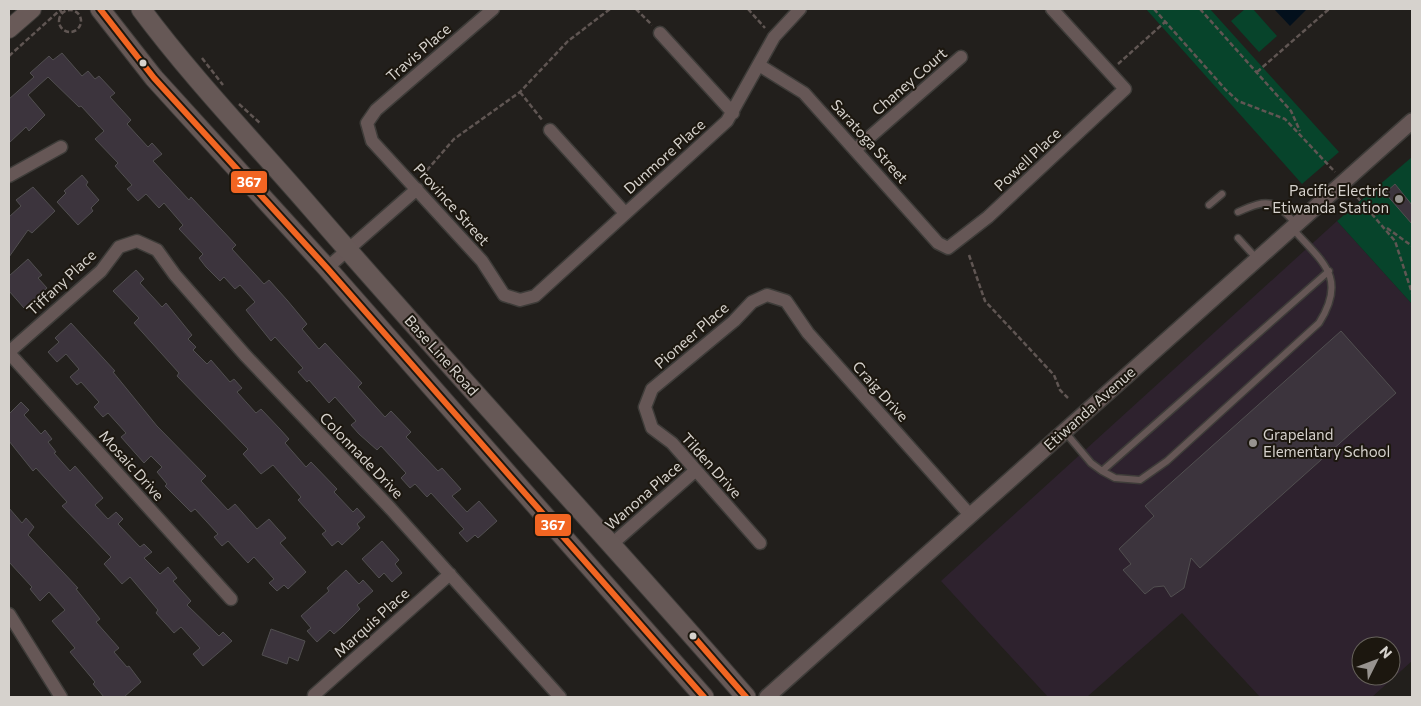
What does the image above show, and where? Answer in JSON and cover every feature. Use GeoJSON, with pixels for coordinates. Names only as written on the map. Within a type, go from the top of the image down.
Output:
{"type":"FeatureCollection","features":[{"type":"Feature","properties":{"kind":"main road"},"geometry":{"type":"LineString","coordinates":[[9,29],[32,9]]}},
{"type":"Feature","properties":{"kind":"main road","name":"Base Line Road"},"geometry":{"type":"LineString","coordinates":[[100,9],[154,78],[328,268],[704,697]]}},
{"type":"Feature","properties":{"kind":"main road","name":"Base Line Road"},"geometry":{"type":"LineString","coordinates":[[142,9],[173,49],[348,251],[612,544],[746,697]]}},
{"type":"Feature","properties":{"kind":"street","name":"Travis Place"},"geometry":{"type":"LineString","coordinates":[[367,122],[376,110],[493,9]]}},
{"type":"Feature","properties":{"kind":"street","name":"Dunmore Place"},"geometry":{"type":"LineString","coordinates":[[520,300],[535,296],[727,121],[774,37],[800,9]]}},
{"type":"Feature","properties":{"kind":"street"},"geometry":{"type":"LineString","coordinates":[[1052,9],[1110,72]]}},
{"type":"Feature","properties":{"kind":"street"},"geometry":{"type":"LineString","coordinates":[[660,33],[733,113]]}},
{"type":"Feature","properties":{"kind":"street","name":"Chaney Court"},"geometry":{"type":"LineString","coordinates":[[856,149],[961,57]]}},
{"type":"Feature","properties":{"kind":"street","name":"Saratoga Street"},"geometry":{"type":"LineString","coordinates":[[759,65],[804,93],[938,242],[948,248]]}},
{"type":"Feature","properties":{"kind":"street","name":"Powell Place"},"geometry":{"type":"LineString","coordinates":[[948,248],[988,217],[1125,89],[1110,72]]}},
{"type":"Feature","properties":{"kind":"street","name":"Etiwanda Avenue"},"geometry":{"type":"LineString","coordinates":[[767,697],[1412,121]]}},
{"type":"Feature","properties":{"kind":"street","name":"Province Street"},"geometry":{"type":"LineString","coordinates":[[367,122],[372,141],[419,183],[482,261],[504,296],[520,300]]}},
{"type":"Feature","properties":{"kind":"street"},"geometry":{"type":"LineString","coordinates":[[550,130],[625,213]]}},
{"type":"Feature","properties":{"kind":"street"},"geometry":{"type":"LineString","coordinates":[[9,176],[61,147]]}},
{"type":"Feature","properties":{"kind":"street"},"geometry":{"type":"LineString","coordinates":[[328,268],[419,183]]}},
{"type":"Feature","properties":{"kind":"street","name":"Tiffany Place"},"geometry":{"type":"LineString","coordinates":[[9,353],[101,271],[118,247],[138,241]]}},
{"type":"Feature","properties":{"kind":"street","name":"Colonnade Drive"},"geometry":{"type":"LineString","coordinates":[[138,241],[157,250],[175,275],[252,362],[450,574],[560,697]]}},
{"type":"Feature","properties":{"kind":"street","name":"Pioneer Place"},"geometry":{"type":"LineString","coordinates":[[645,407],[652,389],[714,339],[752,302],[767,295]]}},
{"type":"Feature","properties":{"kind":"street","name":"Craig Drive"},"geometry":{"type":"LineString","coordinates":[[767,295],[786,301],[808,333],[970,515]]}},
{"type":"Feature","properties":{"kind":"street","name":"Mosaic Drive"},"geometry":{"type":"LineString","coordinates":[[9,353],[231,599]]}},
{"type":"Feature","properties":{"kind":"street","name":"Tilden Drive"},"geometry":{"type":"LineString","coordinates":[[645,407],[652,428],[672,443],[760,543]]}},
{"type":"Feature","properties":{"kind":"street","name":"Wanona Place"},"geometry":{"type":"LineString","coordinates":[[612,544],[696,470]]}},
{"type":"Feature","properties":{"kind":"street","name":"Marquis Place"},"geometry":{"type":"LineString","coordinates":[[315,696],[450,574]]}},
{"type":"Feature","properties":{"kind":"street"},"geometry":{"type":"LineString","coordinates":[[9,614],[61,697]]}},
{"type":"Feature","properties":{"kind":"lane"},"geometry":{"type":"LineString","coordinates":[[1209,205],[1222,194]]}},
{"type":"Feature","properties":{"kind":"lane"},"geometry":{"type":"LineString","coordinates":[[1064,431],[1091,463],[1102,471],[1116,478],[1140,480],[1167,461],[1319,323],[1330,306],[1332,290],[1329,271],[1280,207],[1261,202],[1238,212]]}},
{"type":"Feature","properties":{"kind":"lane"},"geometry":{"type":"LineString","coordinates":[[1238,238],[1257,259]]}},
{"type":"Feature","properties":{"kind":"lane"},"geometry":{"type":"LineString","coordinates":[[1102,471],[1329,271]]}},
{"type":"Feature","properties":{"kind":"path"},"geometry":{"type":"LineString","coordinates":[[419,183],[454,138],[520,92],[568,40],[610,9]]}},
{"type":"Feature","properties":{"kind":"path"},"geometry":{"type":"LineString","coordinates":[[636,9],[660,33]]}},
{"type":"Feature","properties":{"kind":"path"},"geometry":{"type":"LineString","coordinates":[[748,9],[774,37]]}},
{"type":"Feature","properties":{"kind":"path"},"geometry":{"type":"LineString","coordinates":[[1154,9],[1238,101],[1285,119],[1300,132],[1291,111],[1200,9]]}},
{"type":"Feature","properties":{"kind":"path"},"geometry":{"type":"LineString","coordinates":[[1257,73],[1329,9]]}},
{"type":"Feature","properties":{"kind":"path"},"geometry":{"type":"LineString","coordinates":[[9,56],[60,10],[62,13],[71,10],[78,12],[81,19],[78,29],[67,32],[61,28],[59,20],[62,13]]}},
{"type":"Feature","properties":{"kind":"path"},"geometry":{"type":"LineString","coordinates":[[1110,72],[1165,22]]}},
{"type":"Feature","properties":{"kind":"path"},"geometry":{"type":"LineString","coordinates":[[520,92],[550,130]]}},
{"type":"Feature","properties":{"kind":"path"},"geometry":{"type":"LineString","coordinates":[[1412,246],[1383,225],[1395,241],[1400,252],[1412,293]]}},
{"type":"Feature","properties":{"kind":"path"},"geometry":{"type":"LineString","coordinates":[[969,254],[985,300],[1054,376],[1060,390],[1068,398]]}},
{"type":"Feature","properties":{"kind":"shaded area","name":"Grapeland Elementary School"},"geometry":{"type":"Polygon","coordinates":[[[1337,221],[1412,304],[1412,661],[1401,671],[1401,636],[1351,636],[1351,686],[1384,686],[1372,697],[1260,697],[1182,613],[1087,697],[1048,697],[941,581],[1337,221]]]}},
{"type":"Feature","properties":{"kind":"green space"},"geometry":{"type":"Polygon","coordinates":[[[1146,9],[1210,9],[1339,152],[1302,184],[1146,9]]]}},
{"type":"Feature","properties":{"kind":"green space"},"geometry":{"type":"Polygon","coordinates":[[[1245,9],[1253,9],[1277,36],[1259,52],[1231,21],[1245,9]]]}},
{"type":"Feature","properties":{"kind":"green space"},"geometry":{"type":"Polygon","coordinates":[[[1412,157],[1412,304],[1337,221],[1412,157]]]}},
{"type":"Feature","properties":{"kind":"water"},"geometry":{"type":"Polygon","coordinates":[[[1274,9],[1307,9],[1290,26],[1274,9]]]}},
{"type":"Feature","properties":{"kind":"building"},"geometry":{"type":"Polygon","coordinates":[[[62,53],[82,76],[88,71],[95,79],[99,76],[115,93],[110,97],[131,120],[127,124],[148,147],[152,143],[162,154],[153,161],[189,200],[191,197],[236,245],[232,249],[264,284],[269,280],[287,300],[307,324],[302,329],[319,349],[325,343],[362,383],[358,387],[385,417],[391,411],[411,432],[406,437],[438,471],[442,468],[461,489],[452,496],[467,512],[479,501],[497,521],[478,538],[475,535],[467,542],[459,533],[464,529],[431,493],[427,497],[415,484],[410,488],[401,478],[406,473],[381,446],[377,450],[359,434],[351,425],[356,421],[335,397],[329,403],[309,380],[307,382],[298,372],[303,368],[275,337],[271,341],[246,310],[255,302],[240,285],[235,289],[224,277],[220,281],[206,267],[199,258],[203,254],[179,229],[183,225],[164,203],[159,208],[146,194],[138,201],[127,189],[132,185],[115,166],[118,163],[95,139],[104,131],[81,106],[79,107],[48,77],[28,95],[45,115],[29,131],[26,127],[9,143],[9,99],[34,77],[30,73],[49,56],[53,60],[62,53]]]}},
{"type":"Feature","properties":{"kind":"building"},"geometry":{"type":"Polygon","coordinates":[[[82,175],[88,182],[86,185],[99,200],[91,208],[93,211],[78,225],[57,202],[66,193],[64,191],[82,175]]]}},
{"type":"Feature","properties":{"kind":"building","name":"Pacific Electric - Etiwanda Station"},"geometry":{"type":"Polygon","coordinates":[[[1395,184],[1412,205],[1412,224],[1385,193],[1395,184]]]}},
{"type":"Feature","properties":{"kind":"building"},"geometry":{"type":"Polygon","coordinates":[[[33,187],[55,211],[32,233],[28,230],[9,257],[9,217],[21,206],[16,200],[33,187]]]}},
{"type":"Feature","properties":{"kind":"building"},"geometry":{"type":"Polygon","coordinates":[[[28,259],[42,275],[38,278],[47,288],[24,308],[9,291],[9,276],[28,259]]]}},
{"type":"Feature","properties":{"kind":"building"},"geometry":{"type":"Polygon","coordinates":[[[136,270],[144,279],[140,283],[162,307],[166,303],[192,335],[188,339],[196,347],[193,350],[207,364],[211,360],[230,382],[234,379],[242,388],[237,392],[256,413],[261,409],[280,429],[289,439],[285,443],[306,467],[311,462],[337,489],[334,492],[353,512],[357,508],[365,517],[357,524],[360,528],[342,545],[338,541],[332,546],[322,534],[326,531],[298,500],[301,497],[273,465],[261,474],[243,454],[248,449],[177,376],[179,373],[134,323],[139,318],[113,291],[136,270]]]}},
{"type":"Feature","properties":{"kind":"building"},"geometry":{"type":"Polygon","coordinates":[[[71,323],[115,371],[113,372],[157,426],[206,476],[201,481],[228,510],[235,504],[257,529],[269,519],[286,538],[280,543],[306,572],[288,589],[284,585],[277,591],[269,583],[274,579],[254,557],[248,563],[228,541],[222,546],[214,537],[218,534],[195,509],[191,512],[165,486],[167,484],[157,472],[162,467],[151,456],[144,463],[121,437],[126,433],[108,413],[103,417],[94,407],[99,402],[81,382],[77,385],[70,377],[79,369],[66,354],[57,362],[48,352],[59,342],[55,338],[71,323]]]}},
{"type":"Feature","properties":{"kind":"building"},"geometry":{"type":"Polygon","coordinates":[[[1341,331],[1396,393],[1200,568],[1191,558],[1184,588],[1171,597],[1164,586],[1154,587],[1145,594],[1123,570],[1131,564],[1119,549],[1154,516],[1145,506],[1341,331]]]}},
{"type":"Feature","properties":{"kind":"building"},"geometry":{"type":"Polygon","coordinates":[[[21,402],[29,410],[24,415],[41,434],[45,430],[52,439],[48,442],[56,452],[54,453],[70,471],[75,466],[103,498],[95,505],[108,519],[116,512],[123,519],[118,524],[140,547],[144,544],[152,552],[144,558],[160,574],[168,567],[177,578],[173,581],[191,601],[187,605],[219,636],[223,632],[232,641],[203,666],[193,654],[200,648],[181,627],[174,633],[156,613],[158,610],[130,577],[122,584],[104,564],[111,557],[62,506],[67,502],[36,468],[33,471],[9,441],[9,414],[21,402]]]}},
{"type":"Feature","properties":{"kind":"building"},"geometry":{"type":"Polygon","coordinates":[[[9,508],[22,523],[26,518],[34,527],[28,535],[78,588],[76,589],[100,619],[96,622],[119,648],[114,652],[127,667],[129,666],[141,682],[124,697],[104,697],[93,684],[95,682],[70,652],[75,648],[52,621],[65,610],[49,592],[40,601],[30,589],[32,587],[9,562],[9,508]]]}},
{"type":"Feature","properties":{"kind":"building"},"geometry":{"type":"Polygon","coordinates":[[[382,541],[399,560],[395,564],[402,573],[392,582],[384,573],[379,578],[362,559],[382,541]]]}},
{"type":"Feature","properties":{"kind":"building"},"geometry":{"type":"Polygon","coordinates":[[[346,570],[359,584],[363,580],[373,591],[357,605],[360,609],[342,627],[334,634],[330,630],[317,642],[307,631],[311,628],[301,616],[329,591],[327,588],[346,570]]]}},
{"type":"Feature","properties":{"kind":"building"},"geometry":{"type":"Polygon","coordinates":[[[271,629],[305,641],[298,661],[289,657],[287,664],[262,655],[271,629]]]}},
{"type":"Feature","properties":{"kind":"transit line","name":"367"},"geometry":{"type":"LineString","coordinates":[[100,9],[154,78],[327,268],[704,697]]}},
{"type":"Feature","properties":{"kind":"transit line","name":"367"},"geometry":{"type":"LineString","coordinates":[[693,636],[746,697]]}},
{"type":"Feature","properties":{"kind":"place","name":"Pacific Electric - Etiwanda Station"},"geometry":{"type":"Point","coordinates":[1399,199]}},
{"type":"Feature","properties":{"kind":"place","name":"Grapeland Elementary School"},"geometry":{"type":"Point","coordinates":[1253,443]}}]}
